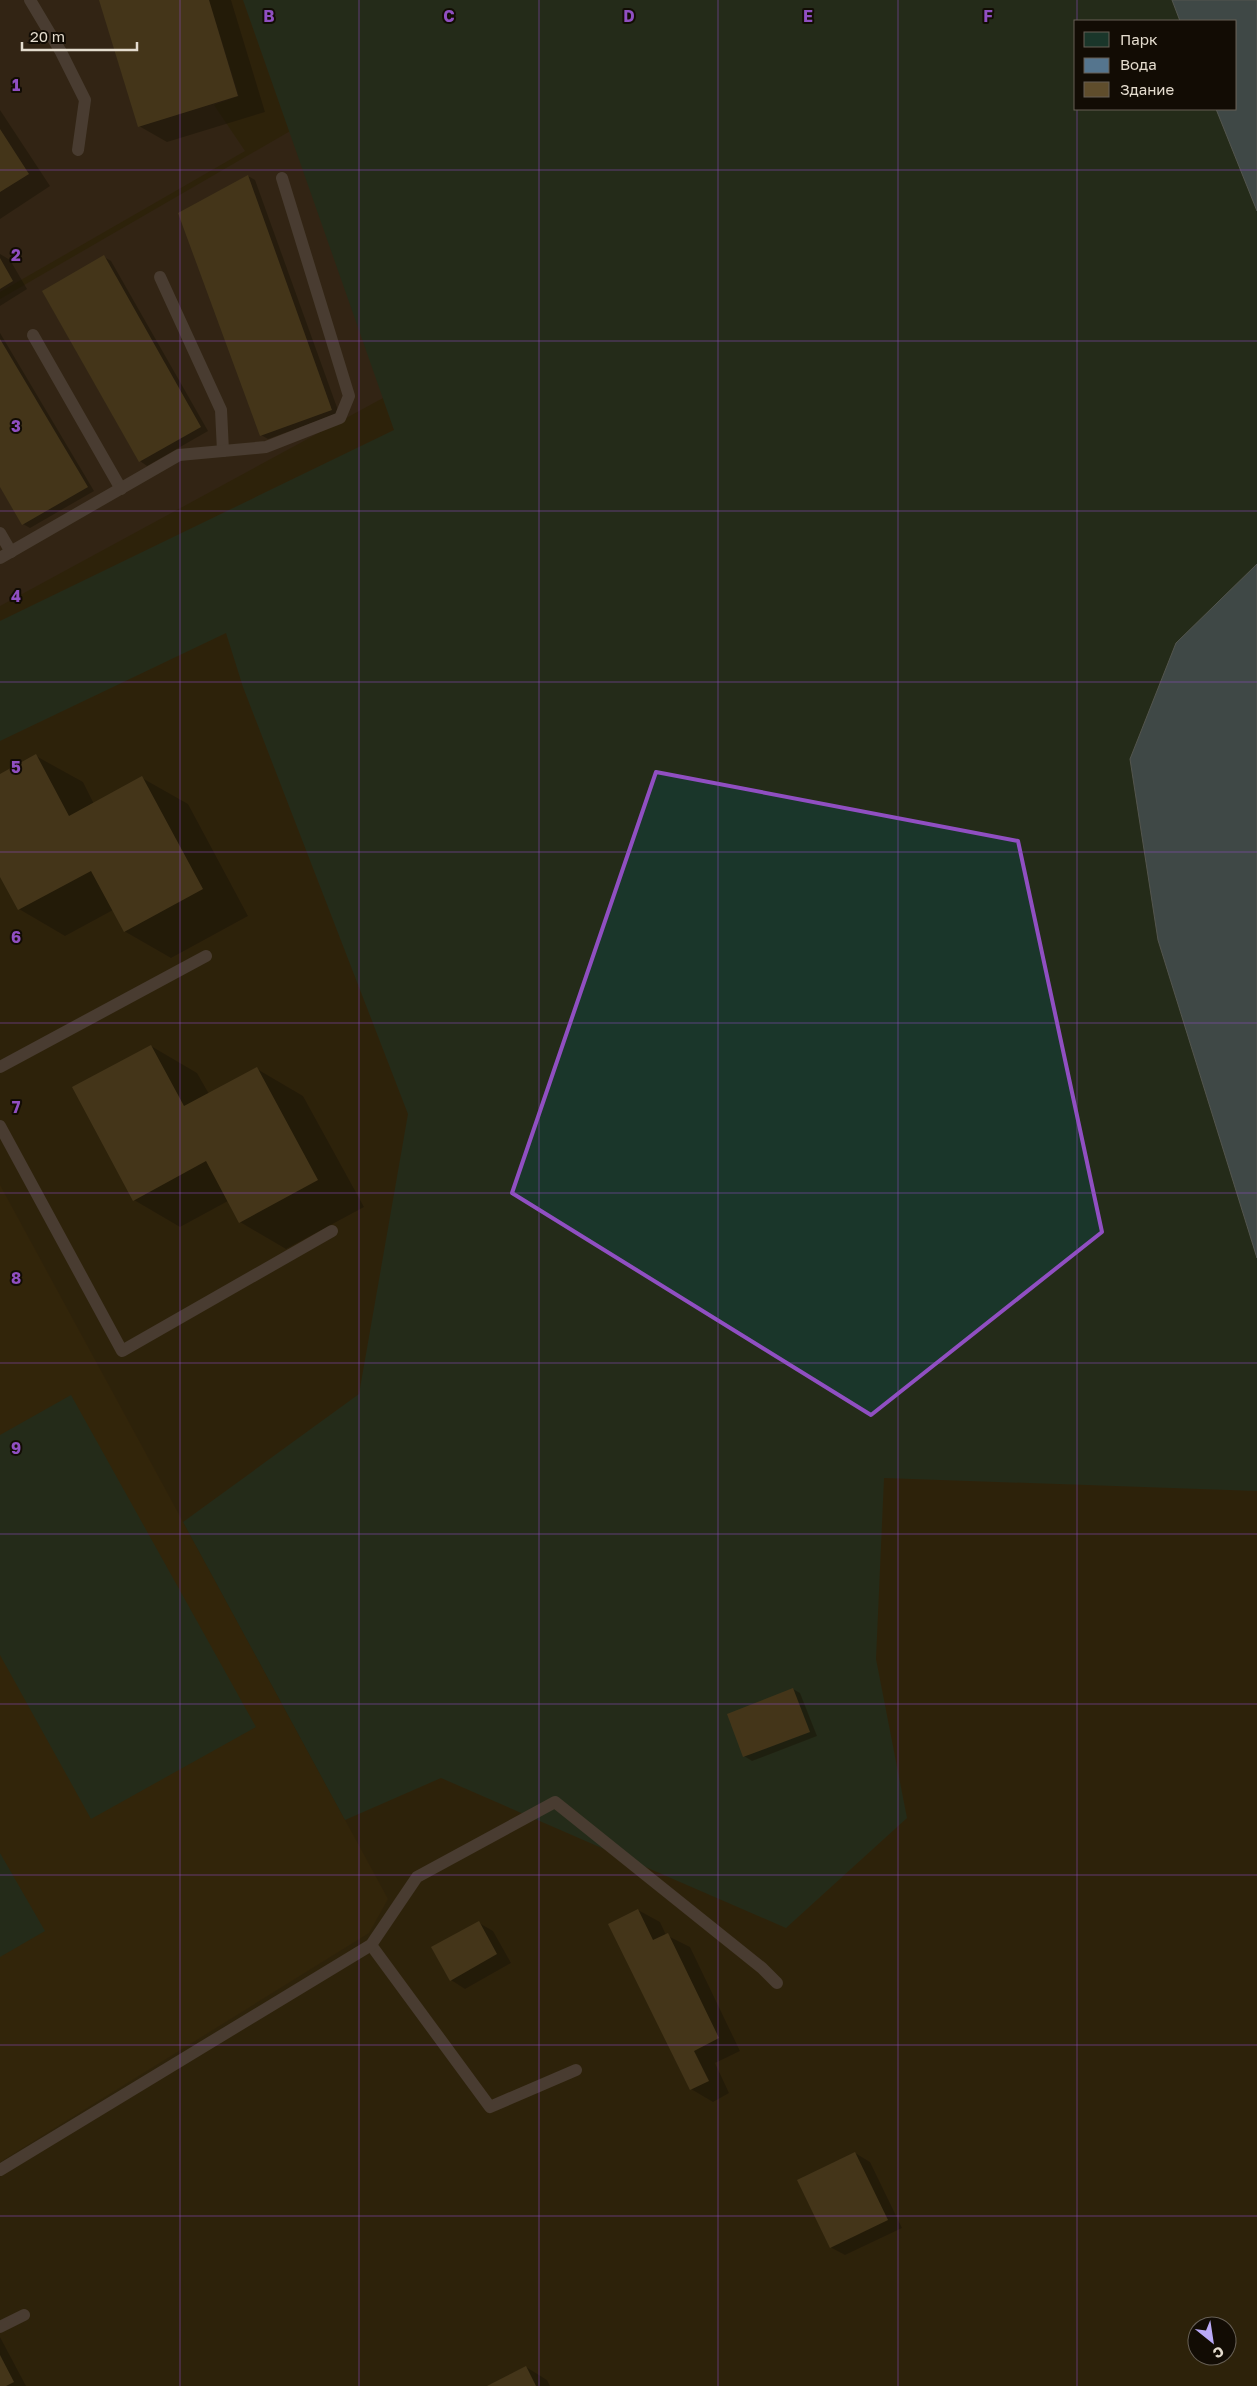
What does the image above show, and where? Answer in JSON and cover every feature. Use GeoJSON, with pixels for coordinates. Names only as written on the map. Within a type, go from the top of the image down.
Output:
{"type":"FeatureCollection","features":[{"type":"Feature","properties":{"kind":"lane"},"geometry":{"type":"LineString","coordinates":[[30,0],[61,52],[85,100],[78,150]]}},
{"type":"Feature","properties":{"kind":"lane"},"geometry":{"type":"LineString","coordinates":[[0,533],[6,555],[179,455],[266,447],[340,418],[349,396],[282,178]]}},
{"type":"Feature","properties":{"kind":"lane"},"geometry":{"type":"LineString","coordinates":[[160,277],[222,410],[223,451]]}},
{"type":"Feature","properties":{"kind":"lane"},"geometry":{"type":"LineString","coordinates":[[33,335],[121,489]]}},
{"type":"Feature","properties":{"kind":"lane"},"geometry":{"type":"LineString","coordinates":[[0,1067],[206,956]]}},
{"type":"Feature","properties":{"kind":"lane"},"geometry":{"type":"LineString","coordinates":[[0,1126],[122,1352],[332,1231]]}},
{"type":"Feature","properties":{"kind":"lane"},"geometry":{"type":"LineString","coordinates":[[0,2170],[371,1945],[417,1877],[555,1802],[762,1968],[777,1983]]}},
{"type":"Feature","properties":{"kind":"lane"},"geometry":{"type":"LineString","coordinates":[[371,1945],[490,2107],[576,2070]]}},
{"type":"Feature","properties":{"kind":"lane"},"geometry":{"type":"LineString","coordinates":[[0,2327],[24,2315]]}},
{"type":"Feature","properties":{"kind":"highlighted area"},"geometry":{"type":"Polygon","coordinates":[[[656,772],[1018,841],[1102,1232],[871,1415],[512,1193],[656,772]]]}},
{"type":"Feature","properties":{"kind":"shaded area"},"geometry":{"type":"Polygon","coordinates":[[[0,0],[209,0],[239,96],[214,105],[245,151],[0,292],[0,0]]]}},
{"type":"Feature","properties":{"kind":"shaded area"},"geometry":{"type":"Polygon","coordinates":[[[330,108],[418,379],[0,606],[0,299],[330,108]]]}},
{"type":"Feature","properties":{"kind":"shaded area"},"geometry":{"type":"Polygon","coordinates":[[[0,1185],[388,1899],[369,1933],[0,2162],[0,1185]]]}},
{"type":"Feature","properties":{"kind":"green space"},"geometry":{"type":"Polygon","coordinates":[[[243,0],[1172,0],[1180,20],[1074,20],[1074,110],[1216,110],[1257,211],[1257,564],[1176,643],[1130,759],[1158,940],[1257,1258],[1257,1491],[884,1478],[876,1659],[907,1818],[786,1928],[441,1778],[345,1820],[183,1522],[359,1394],[408,1114],[243,687],[226,633],[0,741],[0,621],[394,430],[243,0]]]}},
{"type":"Feature","properties":{"kind":"green space"},"geometry":{"type":"Polygon","coordinates":[[[71,1395],[256,1727],[91,1819],[0,1655],[0,1435],[71,1395]]]}},
{"type":"Feature","properties":{"kind":"green space"},"geometry":{"type":"Polygon","coordinates":[[[0,1853],[45,1931],[0,1957],[0,1853]]]}},
{"type":"Feature","properties":{"kind":"water"},"geometry":{"type":"Polygon","coordinates":[[[1172,0],[1257,0],[1257,211],[1216,110],[1237,110],[1237,20],[1180,20],[1172,0]]]}},
{"type":"Feature","properties":{"kind":"water"},"geometry":{"type":"Polygon","coordinates":[[[1257,564],[1257,1258],[1158,940],[1130,759],[1176,643],[1257,564]]]}},
{"type":"Feature","properties":{"kind":"building"},"geometry":{"type":"Polygon","coordinates":[[[99,0],[209,0],[238,96],[138,127],[99,0]]]}},
{"type":"Feature","properties":{"kind":"building"},"geometry":{"type":"Polygon","coordinates":[[[0,129],[29,174],[0,192],[0,129]]]}},
{"type":"Feature","properties":{"kind":"building"},"geometry":{"type":"Polygon","coordinates":[[[248,175],[332,410],[260,436],[178,213],[248,175]]]}},
{"type":"Feature","properties":{"kind":"building"},"geometry":{"type":"Polygon","coordinates":[[[104,255],[201,427],[139,462],[42,291],[104,255]]]}},
{"type":"Feature","properties":{"kind":"building"},"geometry":{"type":"Polygon","coordinates":[[[0,258],[13,281],[0,289],[0,258]]]}},
{"type":"Feature","properties":{"kind":"building"},"geometry":{"type":"Polygon","coordinates":[[[0,339],[88,487],[22,525],[0,487],[0,339]]]}},
{"type":"Feature","properties":{"kind":"building"},"geometry":{"type":"Polygon","coordinates":[[[36,754],[69,816],[142,776],[203,889],[124,932],[91,871],[18,910],[0,877],[0,774],[36,754]]]}},
{"type":"Feature","properties":{"kind":"building"},"geometry":{"type":"Polygon","coordinates":[[[151,1045],[184,1106],[257,1067],[318,1180],[239,1223],[206,1161],[133,1201],[72,1087],[151,1045]]]}},
{"type":"Feature","properties":{"kind":"building"},"geometry":{"type":"Polygon","coordinates":[[[793,1688],[810,1732],[743,1757],[727,1714],[793,1688]]]}},
{"type":"Feature","properties":{"kind":"building"},"geometry":{"type":"Polygon","coordinates":[[[638,1909],[653,1940],[668,1933],[719,2038],[694,2051],[709,2081],[690,2090],[608,1924],[638,1909]]]}},
{"type":"Feature","properties":{"kind":"building"},"geometry":{"type":"Polygon","coordinates":[[[479,1921],[497,1954],[450,1981],[431,1947],[479,1921]]]}},
{"type":"Feature","properties":{"kind":"building"},"geometry":{"type":"Polygon","coordinates":[[[855,2152],[888,2220],[830,2248],[797,2180],[855,2152]]]}},
{"type":"Feature","properties":{"kind":"building"},"geometry":{"type":"Polygon","coordinates":[[[0,2355],[14,2382],[6,2386],[0,2386],[0,2355]]]}},
{"type":"Feature","properties":{"kind":"building"},"geometry":{"type":"Polygon","coordinates":[[[526,2366],[536,2386],[487,2386],[526,2366]]]}}]}
